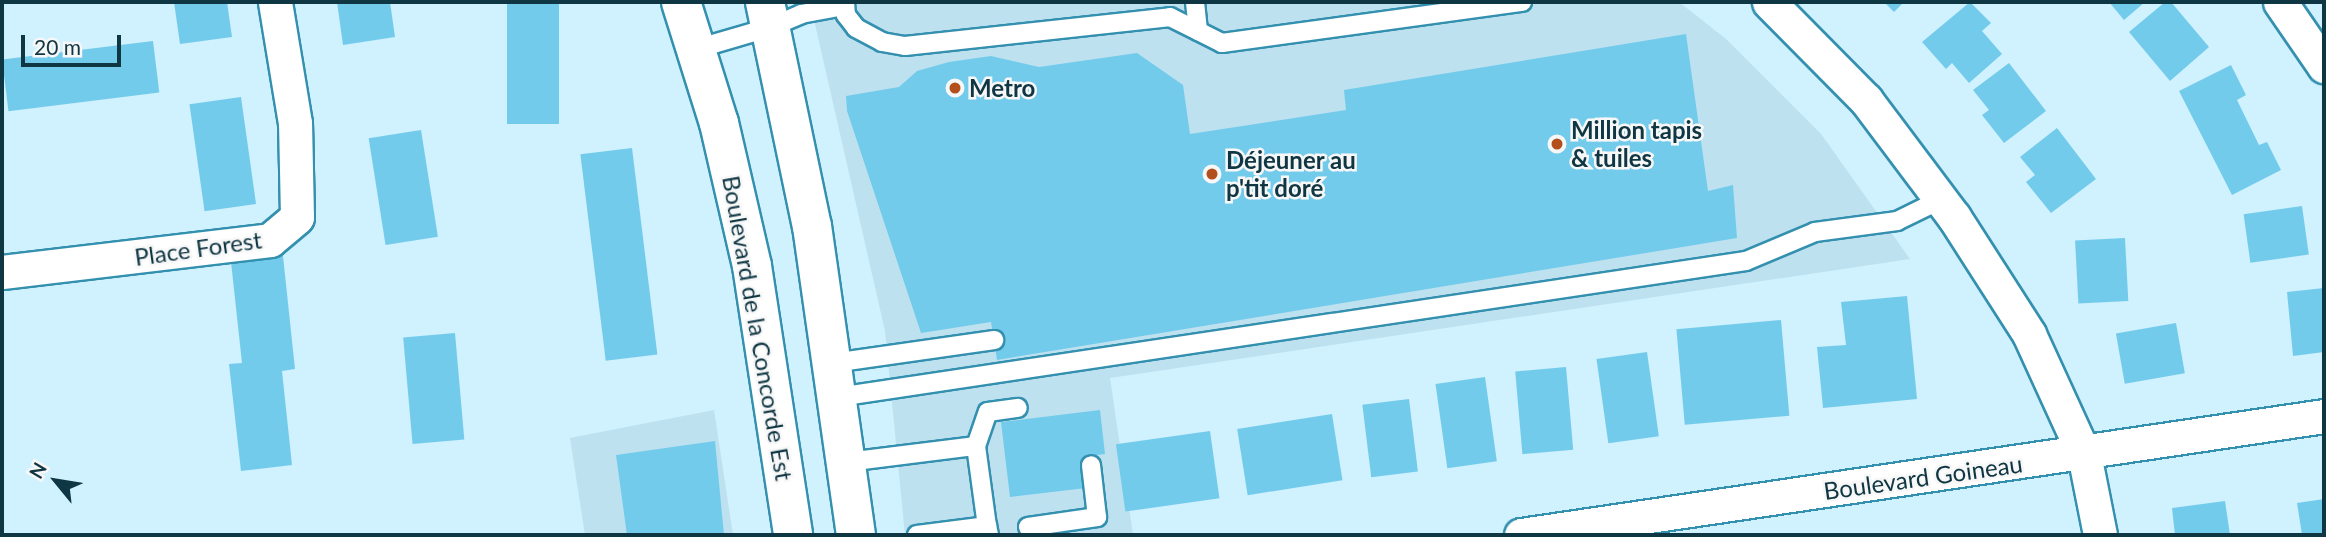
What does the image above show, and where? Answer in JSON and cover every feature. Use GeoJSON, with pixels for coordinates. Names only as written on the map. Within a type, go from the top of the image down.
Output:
{"type":"FeatureCollection","features":[{"type":"Feature","properties":{"kind":"street","name":"Place Forest"},"geometry":{"type":"LineString","coordinates":[[2,272],[270,240],[297,217],[295,123],[275,2]]}},
{"type":"Feature","properties":{"kind":"street","name":"Boulevard de la Concorde Est"},"geometry":{"type":"LineString","coordinates":[[681,2],[719,123],[752,266],[793,535]]}},
{"type":"Feature","properties":{"kind":"street"},"geometry":{"type":"LineString","coordinates":[[1769,2],[1866,100],[1941,200],[2029,334],[2084,454],[2100,535]]}},
{"type":"Feature","properties":{"kind":"street"},"geometry":{"type":"LineString","coordinates":[[2280,2],[2324,66]]}},
{"type":"Feature","properties":{"kind":"street"},"geometry":{"type":"LineString","coordinates":[[768,14],[812,226],[856,535]]}},
{"type":"Feature","properties":{"kind":"street","name":"Boulevard Goineau"},"geometry":{"type":"LineString","coordinates":[[1521,535],[2084,454],[2324,416]]}},
{"type":"Feature","properties":{"kind":"lane"},"geometry":{"type":"LineString","coordinates":[[1195,2],[1198,31]]}},
{"type":"Feature","properties":{"kind":"lane"},"geometry":{"type":"LineString","coordinates":[[696,49],[768,14],[801,14],[845,4],[850,21],[856,28],[882,42],[905,46],[1170,17],[1222,43],[1522,2]]}},
{"type":"Feature","properties":{"kind":"lane"},"geometry":{"type":"LineString","coordinates":[[836,380],[1746,261],[1815,232],[1897,220],[1941,200]]}},
{"type":"Feature","properties":{"kind":"lane"},"geometry":{"type":"LineString","coordinates":[[836,380],[994,340]]}},
{"type":"Feature","properties":{"kind":"lane"},"geometry":{"type":"LineString","coordinates":[[917,535],[988,531],[976,446],[988,412],[1018,408]]}},
{"type":"Feature","properties":{"kind":"lane"},"geometry":{"type":"LineString","coordinates":[[847,462],[976,446]]}},
{"type":"Feature","properties":{"kind":"lane"},"geometry":{"type":"LineString","coordinates":[[1028,527],[1075,528],[1097,517],[1091,465]]}},
{"type":"Feature","properties":{"kind":"shaded area"},"geometry":{"type":"Polygon","coordinates":[[[810,2],[1679,2],[1726,39],[1821,134],[1910,259],[1110,378],[1133,535],[905,535],[885,331],[810,2]]]}},
{"type":"Feature","properties":{"kind":"shaded area"},"geometry":{"type":"Polygon","coordinates":[[[714,410],[733,535],[585,535],[570,438],[714,410]]]}},
{"type":"Feature","properties":{"kind":"building"},"geometry":{"type":"Polygon","coordinates":[[[174,2],[227,2],[232,37],[180,44],[174,2]]]}},
{"type":"Feature","properties":{"kind":"building"},"geometry":{"type":"Polygon","coordinates":[[[337,2],[390,2],[395,37],[343,45],[337,2]]]}},
{"type":"Feature","properties":{"kind":"building"},"geometry":{"type":"Polygon","coordinates":[[[507,2],[559,2],[559,124],[507,124],[507,2]]]}},
{"type":"Feature","properties":{"kind":"building"},"geometry":{"type":"Polygon","coordinates":[[[1884,2],[1904,2],[1894,12],[1884,2]]]}},
{"type":"Feature","properties":{"kind":"building"},"geometry":{"type":"Polygon","coordinates":[[[1970,2],[1991,23],[1982,31],[2002,54],[1969,83],[1952,63],[1946,69],[1922,42],[1970,2]]]}},
{"type":"Feature","properties":{"kind":"building"},"geometry":{"type":"Polygon","coordinates":[[[2109,2],[2145,2],[2124,20],[2109,2]]]}},
{"type":"Feature","properties":{"kind":"building"},"geometry":{"type":"Polygon","coordinates":[[[2165,2],[2171,2],[2209,47],[2170,81],[2129,32],[2165,2]]]}},
{"type":"Feature","properties":{"kind":"building"},"geometry":{"type":"Polygon","coordinates":[[[1686,34],[1708,191],[1733,185],[1737,238],[997,360],[991,322],[921,333],[847,111],[846,96],[899,87],[917,71],[949,62],[991,56],[1039,67],[1137,53],[1183,85],[1190,134],[1346,110],[1344,90],[1686,34]]]}},
{"type":"Feature","properties":{"kind":"building"},"geometry":{"type":"Polygon","coordinates":[[[153,41],[159,93],[8,111],[2,60],[153,41]]]}},
{"type":"Feature","properties":{"kind":"building"},"geometry":{"type":"Polygon","coordinates":[[[2009,63],[2046,111],[2004,143],[1982,115],[1989,110],[1973,90],[2009,63]]]}},
{"type":"Feature","properties":{"kind":"building"},"geometry":{"type":"Polygon","coordinates":[[[2231,65],[2246,95],[2237,100],[2259,145],[2267,142],[2281,170],[2232,195],[2179,91],[2231,65]]]}},
{"type":"Feature","properties":{"kind":"building"},"geometry":{"type":"Polygon","coordinates":[[[241,97],[256,204],[205,211],[190,104],[241,97]]]}},
{"type":"Feature","properties":{"kind":"building"},"geometry":{"type":"Polygon","coordinates":[[[2057,128],[2096,179],[2051,213],[2026,182],[2035,175],[2020,157],[2057,128]]]}},
{"type":"Feature","properties":{"kind":"building"},"geometry":{"type":"Polygon","coordinates":[[[421,130],[438,237],[386,245],[369,138],[421,130]]]}},
{"type":"Feature","properties":{"kind":"building"},"geometry":{"type":"Polygon","coordinates":[[[632,148],[657,354],[606,361],[580,154],[632,148]]]}},
{"type":"Feature","properties":{"kind":"building"},"geometry":{"type":"Polygon","coordinates":[[[2302,206],[2309,255],[2250,263],[2244,214],[2302,206]]]}},
{"type":"Feature","properties":{"kind":"building"},"geometry":{"type":"Polygon","coordinates":[[[2125,238],[2128,301],[2078,304],[2075,241],[2125,238]]]}},
{"type":"Feature","properties":{"kind":"building"},"geometry":{"type":"Polygon","coordinates":[[[283,256],[295,369],[282,371],[292,465],[241,471],[229,364],[242,363],[231,262],[283,256]]]}},
{"type":"Feature","properties":{"kind":"building"},"geometry":{"type":"Polygon","coordinates":[[[2324,288],[2324,352],[2293,356],[2287,292],[2324,288]]]}},
{"type":"Feature","properties":{"kind":"building"},"geometry":{"type":"Polygon","coordinates":[[[1907,296],[1917,399],[1823,408],[1817,347],[1846,345],[1841,302],[1907,296]]]}},
{"type":"Feature","properties":{"kind":"building"},"geometry":{"type":"Polygon","coordinates":[[[1781,320],[1789,416],[1685,425],[1676,329],[1781,320]]]}},
{"type":"Feature","properties":{"kind":"building"},"geometry":{"type":"Polygon","coordinates":[[[2176,323],[2185,373],[2125,384],[2116,334],[2176,323]]]}},
{"type":"Feature","properties":{"kind":"building"},"geometry":{"type":"Polygon","coordinates":[[[455,333],[464,440],[413,444],[403,338],[455,333]]]}},
{"type":"Feature","properties":{"kind":"building"},"geometry":{"type":"Polygon","coordinates":[[[1647,352],[1659,436],[1608,443],[1596,359],[1647,352]]]}},
{"type":"Feature","properties":{"kind":"building"},"geometry":{"type":"Polygon","coordinates":[[[1566,367],[1573,450],[1522,454],[1515,371],[1566,367]]]}},
{"type":"Feature","properties":{"kind":"building"},"geometry":{"type":"Polygon","coordinates":[[[1485,377],[1497,461],[1447,468],[1435,384],[1485,377]]]}},
{"type":"Feature","properties":{"kind":"building"},"geometry":{"type":"Polygon","coordinates":[[[1409,399],[1418,471],[1371,477],[1362,405],[1409,399]]]}},
{"type":"Feature","properties":{"kind":"building"},"geometry":{"type":"Polygon","coordinates":[[[1100,410],[1105,454],[1082,457],[1086,488],[1010,497],[1001,422],[1100,410]]]}},
{"type":"Feature","properties":{"kind":"building"},"geometry":{"type":"Polygon","coordinates":[[[1332,414],[1342,480],[1248,495],[1237,429],[1332,414]]]}},
{"type":"Feature","properties":{"kind":"building"},"geometry":{"type":"Polygon","coordinates":[[[1210,431],[1219,498],[1125,512],[1116,444],[1210,431]]]}},
{"type":"Feature","properties":{"kind":"building"},"geometry":{"type":"Polygon","coordinates":[[[715,441],[724,535],[627,535],[616,455],[715,441]]]}},
{"type":"Feature","properties":{"kind":"building"},"geometry":{"type":"Polygon","coordinates":[[[2324,499],[2324,535],[2302,535],[2297,503],[2324,499]]]}},
{"type":"Feature","properties":{"kind":"building"},"geometry":{"type":"Polygon","coordinates":[[[2225,501],[2230,535],[2175,535],[2172,508],[2225,501]]]}},
{"type":"Feature","properties":{"kind":"place","name":"Metro"},"geometry":{"type":"Point","coordinates":[955,88]}},
{"type":"Feature","properties":{"kind":"place","name":"Million tapis & tuiles"},"geometry":{"type":"Point","coordinates":[1557,144]}},
{"type":"Feature","properties":{"kind":"place","name":"Déjeuner au p'tit doré"},"geometry":{"type":"Point","coordinates":[1212,174]}}]}
